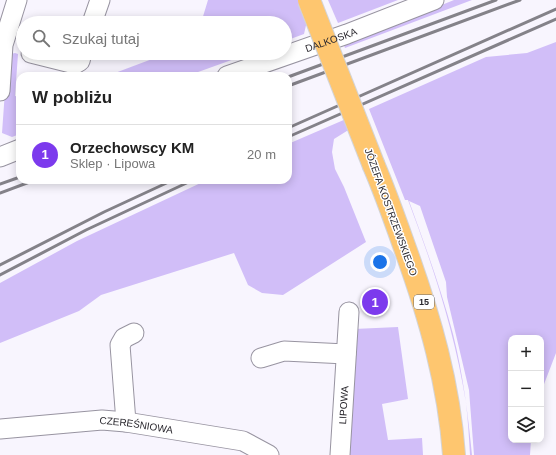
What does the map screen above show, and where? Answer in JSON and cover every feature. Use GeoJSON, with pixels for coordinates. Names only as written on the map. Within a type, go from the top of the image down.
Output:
{"type":"FeatureCollection","features":[{"type":"Feature","properties":{"kind":"main road","name":"JÓZEFA KOSTRZEWSKIEGO"},"geometry":{"type":"LineString","coordinates":[[309,0],[385,192],[433,332],[447,398],[454,455]]}},
{"type":"Feature","properties":{"kind":"street"},"geometry":{"type":"LineString","coordinates":[[0,91],[3,45],[17,0]]}},
{"type":"Feature","properties":{"kind":"street"},"geometry":{"type":"LineString","coordinates":[[94,16],[100,0]]}},
{"type":"Feature","properties":{"kind":"street","name":"DALKOSKA"},"geometry":{"type":"LineString","coordinates":[[292,53],[347,34],[434,0]]}},
{"type":"Feature","properties":{"kind":"street"},"geometry":{"type":"LineString","coordinates":[[3,45],[16,49]]}},
{"type":"Feature","properties":{"kind":"street"},"geometry":{"type":"LineString","coordinates":[[59,60],[75,64],[80,60]]}},
{"type":"Feature","properties":{"kind":"street","name":"DALKOSKA"},"geometry":{"type":"LineString","coordinates":[[238,72],[273,60]]}},
{"type":"Feature","properties":{"kind":"street","name":"LIPOWA"},"geometry":{"type":"LineString","coordinates":[[340,455],[349,312]]}},
{"type":"Feature","properties":{"kind":"street"},"geometry":{"type":"LineString","coordinates":[[126,422],[120,346],[124,338],[134,332]]}},
{"type":"Feature","properties":{"kind":"street"},"geometry":{"type":"LineString","coordinates":[[261,358],[284,351],[346,354]]}},
{"type":"Feature","properties":{"kind":"street","name":"CZEREŚNIOWA"},"geometry":{"type":"LineString","coordinates":[[0,430],[102,420],[126,422],[243,441],[269,455]]}},
{"type":"Feature","properties":{"kind":"shaded area"},"geometry":{"type":"Polygon","coordinates":[[[208,0],[299,0],[307,21],[304,34],[292,38],[292,16],[203,16],[208,0]]]}},
{"type":"Feature","properties":{"kind":"shaded area"},"geometry":{"type":"Polygon","coordinates":[[[328,0],[398,0],[338,23],[328,0]]]}},
{"type":"Feature","properties":{"kind":"shaded area"},"geometry":{"type":"Polygon","coordinates":[[[454,0],[472,0],[345,48],[343,43],[380,30],[454,0]]]}},
{"type":"Feature","properties":{"kind":"shaded area"},"geometry":{"type":"Polygon","coordinates":[[[556,42],[556,353],[544,384],[544,335],[508,335],[508,443],[531,443],[530,455],[474,455],[469,390],[447,297],[446,282],[420,206],[409,201],[432,267],[448,317],[460,364],[466,403],[456,351],[426,250],[408,200],[405,200],[369,109],[486,57],[527,53],[556,42]]]}},
{"type":"Feature","properties":{"kind":"shaded area"},"geometry":{"type":"Polygon","coordinates":[[[16,53],[16,60],[18,60],[15,96],[16,136],[12,137],[2,133],[7,63],[11,54],[16,53]]]}},
{"type":"Feature","properties":{"kind":"shaded area"},"geometry":{"type":"Polygon","coordinates":[[[149,60],[232,60],[198,72],[118,72],[149,60]]]}},
{"type":"Feature","properties":{"kind":"shaded area"},"geometry":{"type":"Polygon","coordinates":[[[346,119],[350,129],[334,139],[332,152],[335,169],[344,187],[366,242],[283,295],[262,293],[248,285],[234,253],[101,295],[79,311],[0,343],[0,283],[77,241],[198,184],[292,184],[292,142],[346,119]]]}},
{"type":"Feature","properties":{"kind":"shaded area"},"geometry":{"type":"Polygon","coordinates":[[[398,327],[408,399],[382,404],[388,440],[422,438],[423,455],[346,455],[354,329],[398,327]]]}},
{"type":"Feature","properties":{"kind":"shaded area"},"geometry":{"type":"Polygon","coordinates":[[[466,403],[472,455],[470,455],[466,403]]]}},
{"type":"Feature","properties":{"kind":"railway"},"geometry":{"type":"LineString","coordinates":[[292,76],[496,0]]}},
{"type":"Feature","properties":{"kind":"railway"},"geometry":{"type":"LineString","coordinates":[[292,85],[520,0]]}},
{"type":"Feature","properties":{"kind":"railway"},"geometry":{"type":"LineString","coordinates":[[292,126],[556,9]]}},
{"type":"Feature","properties":{"kind":"railway"},"geometry":{"type":"LineString","coordinates":[[292,135],[556,19]]}},
{"type":"Feature","properties":{"kind":"railway"},"geometry":{"type":"LineString","coordinates":[[0,184],[16,178]]}},
{"type":"Feature","properties":{"kind":"railway"},"geometry":{"type":"LineString","coordinates":[[0,193],[24,184]]}},
{"type":"Feature","properties":{"kind":"railway"},"geometry":{"type":"LineString","coordinates":[[0,265],[104,212],[164,184]]}},
{"type":"Feature","properties":{"kind":"railway"},"geometry":{"type":"LineString","coordinates":[[0,275],[86,230],[184,184]]}},
{"type":"Feature","properties":{"kind":"place","name":"Orzechowscy KM"},"geometry":{"type":"Point","coordinates":[375,302]}}]}
